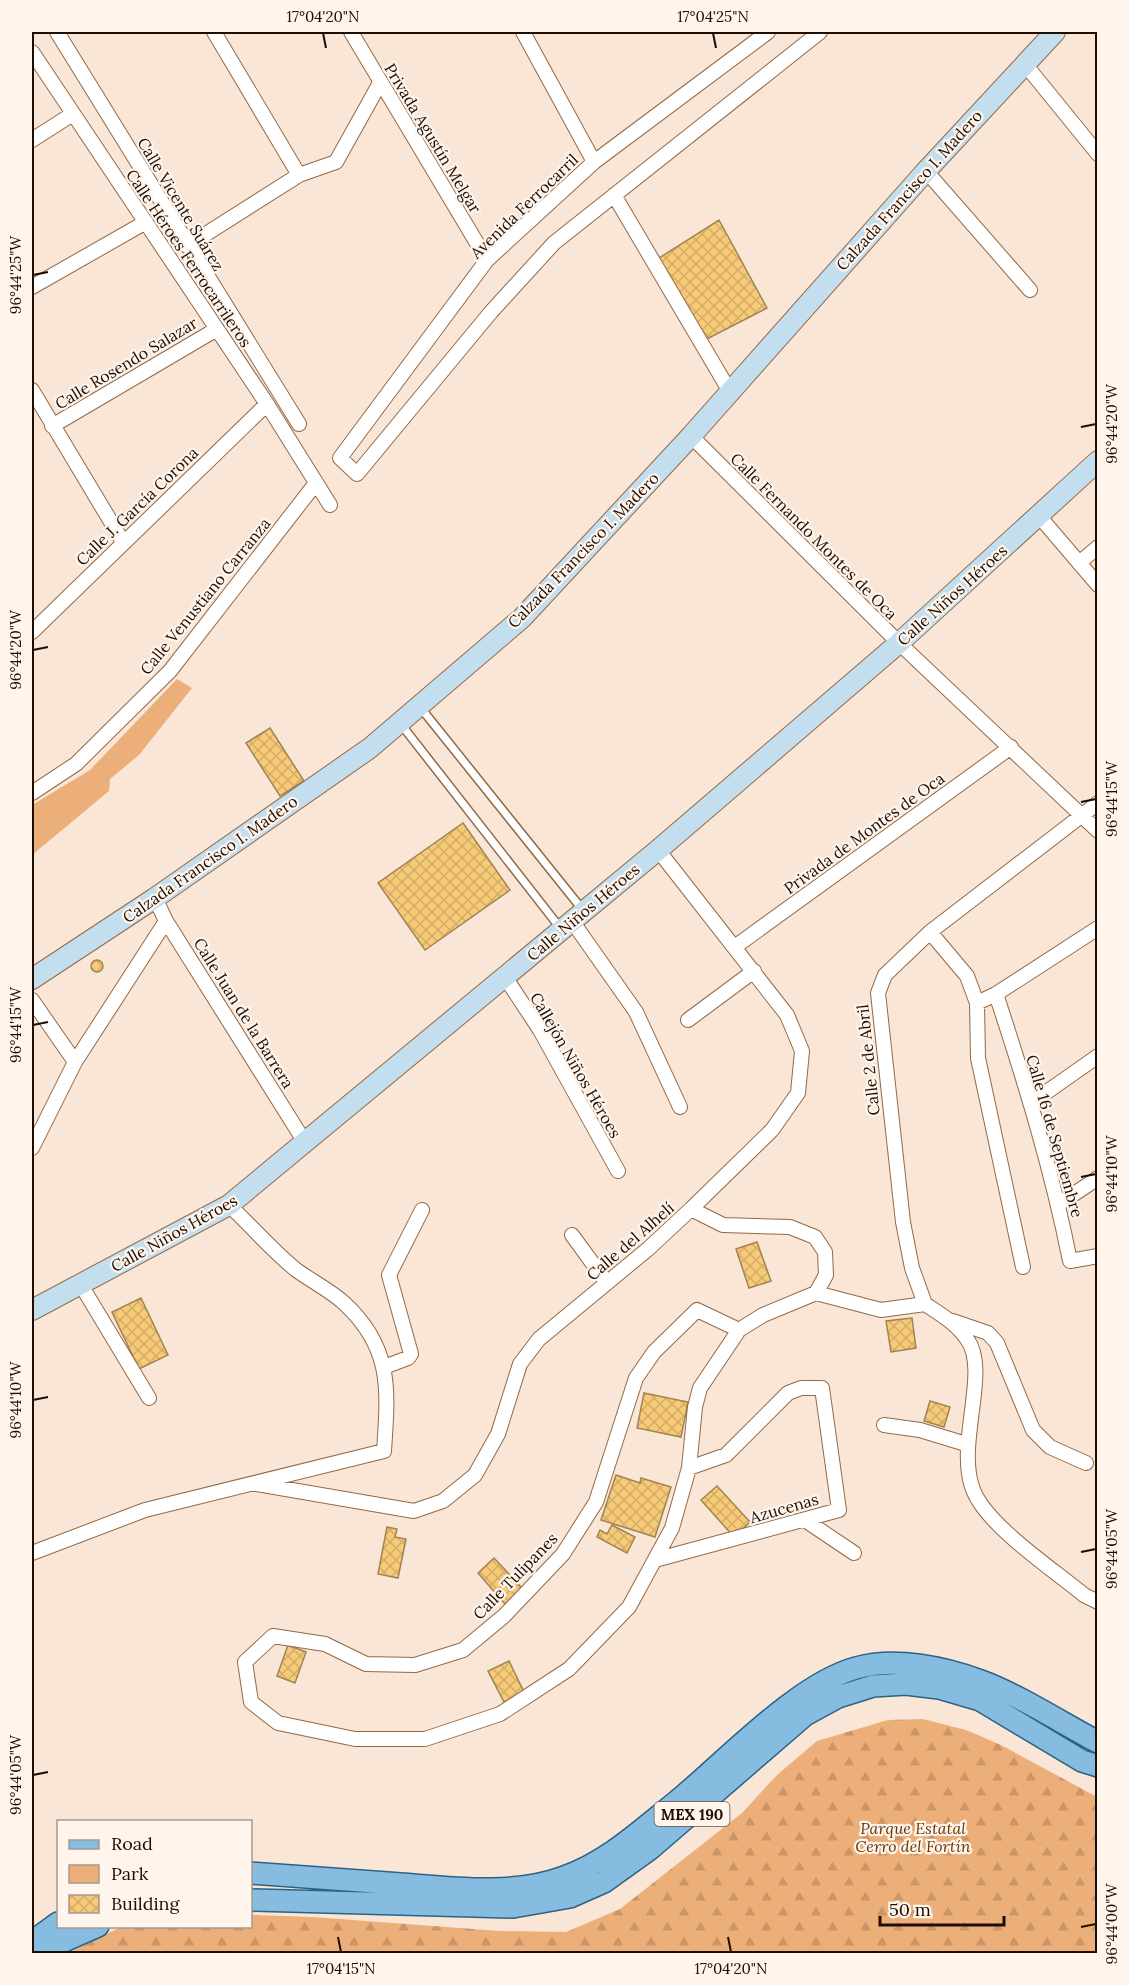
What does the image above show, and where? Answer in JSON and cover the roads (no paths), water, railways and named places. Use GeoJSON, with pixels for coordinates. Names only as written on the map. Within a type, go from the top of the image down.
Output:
{"type":"FeatureCollection","features":[{"type":"Feature","properties":{"kind":"main road","name":"Calzada Francisco I. Madero"},"geometry":{"type":"LineString","coordinates":[[32,979],[155,898],[370,748],[522,618],[691,436],[729,390],[926,171],[1055,32]]}},
{"type":"Feature","properties":{"kind":"main road","name":"Calle Niños Héroes"},"geometry":{"type":"LineString","coordinates":[[32,1310],[229,1205],[306,1144],[658,850],[899,643],[1098,461]]}},
{"type":"Feature","properties":{"kind":"main road","name":"MEX 190"},"geometry":{"type":"LineString","coordinates":[[252,1873],[441,1887],[510,1888],[561,1878],[586,1869],[626,1843],[778,1714],[828,1679],[857,1667],[894,1663],[947,1670],[983,1682],[1098,1742]]}},
{"type":"Feature","properties":{"kind":"main road","name":"MEX 190"},"geometry":{"type":"LineString","coordinates":[[252,1900],[513,1907],[570,1897],[604,1882],[650,1849],[805,1715],[838,1697],[873,1686],[906,1684],[939,1689],[980,1700],[1082,1761],[1098,1766]]}},
{"type":"Feature","properties":{"kind":"main road"},"geometry":{"type":"LineString","coordinates":[[32,1942],[57,1924]]}},
{"type":"Feature","properties":{"kind":"main road"},"geometry":{"type":"LineString","coordinates":[[47,1953],[64,1941],[93,1928]]}},
{"type":"Feature","properties":{"kind":"street","name":"Calle Vicente Suárez"},"geometry":{"type":"LineString","coordinates":[[57,32],[299,424]]}},
{"type":"Feature","properties":{"kind":"street"},"geometry":{"type":"LineString","coordinates":[[214,32],[299,175]]}},
{"type":"Feature","properties":{"kind":"street","name":"Privada Agustín Melgar"},"geometry":{"type":"LineString","coordinates":[[351,32],[487,260]]}},
{"type":"Feature","properties":{"kind":"street"},"geometry":{"type":"LineString","coordinates":[[523,32],[594,162]]}},
{"type":"Feature","properties":{"kind":"street","name":"Avenida Ferrocarril"},"geometry":{"type":"LineString","coordinates":[[614,195],[554,243],[491,312],[357,474],[340,458],[487,260],[594,162],[768,32]]}},
{"type":"Feature","properties":{"kind":"street"},"geometry":{"type":"LineString","coordinates":[[729,390],[614,195],[820,32]]}},
{"type":"Feature","properties":{"kind":"street","name":"Calle Héroes Ferrocarrileros"},"geometry":{"type":"LineString","coordinates":[[32,52],[71,115],[146,222],[267,404],[330,505]]}},
{"type":"Feature","properties":{"kind":"street"},"geometry":{"type":"LineString","coordinates":[[1024,63],[1098,154]]}},
{"type":"Feature","properties":{"kind":"street"},"geometry":{"type":"LineString","coordinates":[[187,246],[299,175],[336,162],[380,83]]}},
{"type":"Feature","properties":{"kind":"street"},"geometry":{"type":"LineString","coordinates":[[32,140],[71,115]]}},
{"type":"Feature","properties":{"kind":"street"},"geometry":{"type":"LineString","coordinates":[[926,171],[1030,291]]}},
{"type":"Feature","properties":{"kind":"street"},"geometry":{"type":"LineString","coordinates":[[32,287],[146,222]]}},
{"type":"Feature","properties":{"kind":"street","name":"Calle Rosendo Salazar"},"geometry":{"type":"LineString","coordinates":[[52,426],[217,329]]}},
{"type":"Feature","properties":{"kind":"street"},"geometry":{"type":"LineString","coordinates":[[32,390],[123,542]]}},
{"type":"Feature","properties":{"kind":"street","name":"Calle J. García Corona"},"geometry":{"type":"LineString","coordinates":[[32,632],[267,404]]}},
{"type":"Feature","properties":{"kind":"street","name":"Calle Fernando Montes de Oca"},"geometry":{"type":"LineString","coordinates":[[691,436],[899,643],[1098,831]]}},
{"type":"Feature","properties":{"kind":"street","name":"Calle Venustiano Carranza"},"geometry":{"type":"LineString","coordinates":[[32,793],[76,764],[170,671],[316,483]]}},
{"type":"Feature","properties":{"kind":"street"},"geometry":{"type":"LineString","coordinates":[[1038,516],[1098,585]]}},
{"type":"Feature","properties":{"kind":"street"},"geometry":{"type":"LineString","coordinates":[[1079,563],[1098,548]]}},
{"type":"Feature","properties":{"kind":"street","name":"Privada de Montes de Oca"},"geometry":{"type":"LineString","coordinates":[[736,946],[1011,747]]}},
{"type":"Feature","properties":{"kind":"street","name":"Calle 2 de Abril"},"geometry":{"type":"LineString","coordinates":[[925,1304],[912,1268],[903,1222],[878,993],[885,975],[930,932],[1098,803]]}},
{"type":"Feature","properties":{"kind":"street","name":"Calle del Alhelí"},"geometry":{"type":"LineString","coordinates":[[257,1484],[414,1511],[442,1501],[475,1475],[498,1434],[520,1364],[532,1347],[691,1209],[772,1130],[798,1093],[802,1051],[787,1015],[736,946],[658,850]]}},
{"type":"Feature","properties":{"kind":"street","name":"Calle Juan de la Barrera"},"geometry":{"type":"LineString","coordinates":[[155,898],[166,921],[306,1144]]}},
{"type":"Feature","properties":{"kind":"street"},"geometry":{"type":"LineString","coordinates":[[32,1148],[75,1062],[166,921]]}},
{"type":"Feature","properties":{"kind":"street"},"geometry":{"type":"LineString","coordinates":[[573,921],[636,1012],[680,1107]]}},
{"type":"Feature","properties":{"kind":"street"},"geometry":{"type":"LineString","coordinates":[[977,1003],[996,994],[1098,928]]}},
{"type":"Feature","properties":{"kind":"street"},"geometry":{"type":"LineString","coordinates":[[930,932],[967,976],[977,1003],[978,1058],[1023,1267]]}},
{"type":"Feature","properties":{"kind":"street"},"geometry":{"type":"LineString","coordinates":[[688,1020],[754,971]]}},
{"type":"Feature","properties":{"kind":"street","name":"Callejón Niños Héroes"},"geometry":{"type":"LineString","coordinates":[[505,976],[540,1030],[618,1171]]}},
{"type":"Feature","properties":{"kind":"street","name":"Calle 16 de Septiembre"},"geometry":{"type":"LineString","coordinates":[[996,994],[1032,1103],[1059,1204],[1071,1261],[1098,1256]]}},
{"type":"Feature","properties":{"kind":"street"},"geometry":{"type":"LineString","coordinates":[[32,1000],[75,1062]]}},
{"type":"Feature","properties":{"kind":"street"},"geometry":{"type":"LineString","coordinates":[[1032,1103],[1098,1056]]}},
{"type":"Feature","properties":{"kind":"street"},"geometry":{"type":"LineString","coordinates":[[1059,1204],[1098,1178]]}},
{"type":"Feature","properties":{"kind":"street"},"geometry":{"type":"LineString","coordinates":[[32,1553],[145,1510],[384,1451],[388,1392],[384,1367],[367,1328],[343,1302],[294,1268],[229,1205]]}},
{"type":"Feature","properties":{"kind":"street"},"geometry":{"type":"LineString","coordinates":[[691,1209],[723,1225],[790,1227],[815,1238],[825,1252],[826,1275],[816,1293],[881,1310],[925,1304],[948,1319],[988,1334],[997,1343],[1033,1430],[1050,1447],[1086,1463]]}},
{"type":"Feature","properties":{"kind":"street"},"geometry":{"type":"LineString","coordinates":[[384,1367],[408,1358],[411,1354],[389,1275],[422,1210]]}},
{"type":"Feature","properties":{"kind":"street"},"geometry":{"type":"LineString","coordinates":[[572,1235],[607,1283]]}},
{"type":"Feature","properties":{"kind":"street"},"geometry":{"type":"LineString","coordinates":[[81,1285],[149,1398]]}},
{"type":"Feature","properties":{"kind":"street","name":"Calle Tulipanes"},"geometry":{"type":"LineString","coordinates":[[740,1330],[697,1310],[654,1353],[636,1378],[596,1502],[568,1546],[504,1616],[463,1650],[414,1665],[366,1664],[325,1644],[273,1636],[245,1662],[251,1702],[278,1723],[355,1739],[425,1739],[500,1714],[569,1669],[628,1607],[672,1528],[689,1468],[695,1407],[700,1388],[740,1330],[763,1316],[816,1293]]}},
{"type":"Feature","properties":{"kind":"street"},"geometry":{"type":"LineString","coordinates":[[948,1319],[968,1340],[974,1355],[975,1387],[966,1444],[970,1483],[975,1495],[995,1522],[1084,1595],[1098,1602]]}},
{"type":"Feature","properties":{"kind":"street","name":"Azucenas"},"geometry":{"type":"LineString","coordinates":[[655,1560],[839,1510],[822,1388],[801,1388],[788,1393],[726,1455],[689,1468]]}},
{"type":"Feature","properties":{"kind":"street"},"geometry":{"type":"LineString","coordinates":[[884,1425],[920,1430],[966,1444]]}},
{"type":"Feature","properties":{"kind":"street"},"geometry":{"type":"LineString","coordinates":[[805,1520],[854,1553]]}},
{"type":"Feature","properties":{"kind":"lane"},"geometry":{"type":"LineString","coordinates":[[420,707],[573,921]]}},
{"type":"Feature","properties":{"kind":"lane"},"geometry":{"type":"LineString","coordinates":[[400,723],[573,921]]}},
{"type":"Feature","properties":{"kind":"park label","name":"Parque Estatal Cerro del Fortín"},"geometry":{"type":"Point","coordinates":[913,1837]}}]}
